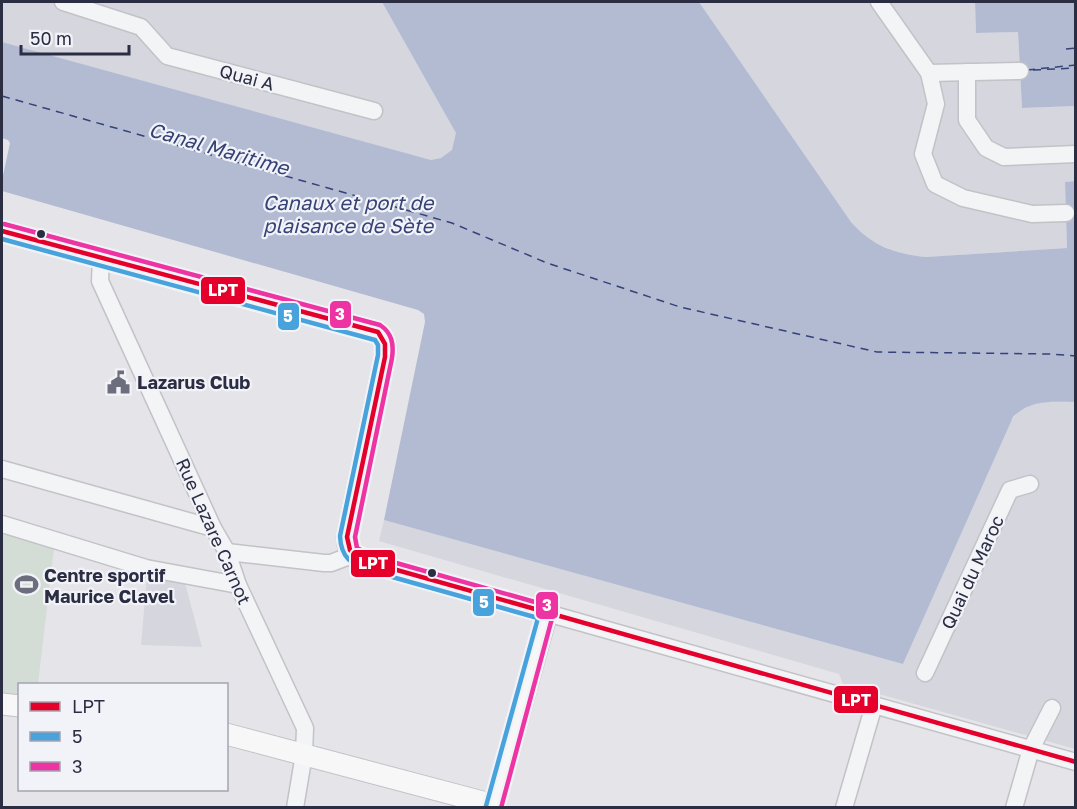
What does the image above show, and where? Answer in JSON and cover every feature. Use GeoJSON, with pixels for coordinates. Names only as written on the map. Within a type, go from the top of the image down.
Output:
{"type":"FeatureCollection","features":[{"type":"Feature","properties":{"kind":"main road"},"geometry":{"type":"LineString","coordinates":[[3,234],[378,332],[385,338],[386,348],[347,537],[352,555],[373,564],[547,613],[496,807],[228,735]]}},
{"type":"Feature","properties":{"kind":"main road"},"geometry":{"type":"LineString","coordinates":[[2,704],[18,706]]}},
{"type":"Feature","properties":{"kind":"street","name":"Quai A"},"geometry":{"type":"LineString","coordinates":[[63,2],[141,27],[168,56],[374,111]]}},
{"type":"Feature","properties":{"kind":"street"},"geometry":{"type":"LineString","coordinates":[[879,2],[929,73],[936,104],[923,154],[935,183],[963,198],[1032,214],[1066,213]]}},
{"type":"Feature","properties":{"kind":"street"},"geometry":{"type":"LineString","coordinates":[[929,73],[1020,71]]}},
{"type":"Feature","properties":{"kind":"street"},"geometry":{"type":"LineString","coordinates":[[967,72],[967,120],[986,148],[1004,157],[1076,154]]}},
{"type":"Feature","properties":{"kind":"street","name":"Rue Lazare Carnot"},"geometry":{"type":"LineString","coordinates":[[101,258],[100,281],[213,528],[227,552],[238,585],[305,728],[304,754],[295,807]]}},
{"type":"Feature","properties":{"kind":"street"},"geometry":{"type":"LineString","coordinates":[[2,469],[213,528]]}},
{"type":"Feature","properties":{"kind":"street","name":"Quai du Maroc"},"geometry":{"type":"LineString","coordinates":[[925,674],[1010,490],[1030,484]]}},
{"type":"Feature","properties":{"kind":"street"},"geometry":{"type":"LineString","coordinates":[[2,524],[146,568],[238,585]]}},
{"type":"Feature","properties":{"kind":"street"},"geometry":{"type":"LineString","coordinates":[[227,552],[324,563],[331,563],[352,555]]}},
{"type":"Feature","properties":{"kind":"street"},"geometry":{"type":"LineString","coordinates":[[547,613],[1076,762]]}},
{"type":"Feature","properties":{"kind":"street"},"geometry":{"type":"LineString","coordinates":[[844,807],[874,705]]}},
{"type":"Feature","properties":{"kind":"street"},"geometry":{"type":"LineString","coordinates":[[1014,807],[1031,749],[1052,708]]}},
{"type":"Feature","properties":{"kind":"shaded area"},"geometry":{"type":"Polygon","coordinates":[[[2,2],[382,2],[457,133],[456,143],[453,150],[441,158],[431,160],[2,42],[2,2]]]}},
{"type":"Feature","properties":{"kind":"shaded area"},"geometry":{"type":"Polygon","coordinates":[[[699,2],[975,2],[976,33],[1018,32],[1022,108],[1075,106],[1075,181],[1065,182],[1067,248],[926,257],[904,255],[862,235],[699,2]]]}},
{"type":"Feature","properties":{"kind":"shaded area"},"geometry":{"type":"Polygon","coordinates":[[[1039,402],[1075,402],[1075,749],[843,684],[839,674],[379,541],[384,520],[903,664],[1008,424],[1020,410],[1039,402]]]}},
{"type":"Feature","properties":{"kind":"shaded area","name":"Centre sportif Maurice Clavel"},"geometry":{"type":"Polygon","coordinates":[[[2,532],[54,548],[38,683],[18,683],[18,696],[2,694],[2,532]]]}},
{"type":"Feature","properties":{"kind":"shaded area"},"geometry":{"type":"Polygon","coordinates":[[[147,576],[185,583],[202,647],[141,645],[147,576]]]}},
{"type":"Feature","properties":{"kind":"water"},"geometry":{"type":"Polygon","coordinates":[[[382,2],[699,2],[851,222],[876,243],[904,254],[926,257],[1067,248],[1065,182],[1075,181],[1075,402],[1034,404],[1013,417],[903,664],[384,520],[425,322],[424,314],[418,310],[2,191],[2,180],[10,143],[2,138],[2,42],[431,160],[441,158],[452,150],[456,133],[382,2]]]}},
{"type":"Feature","properties":{"kind":"water"},"geometry":{"type":"Polygon","coordinates":[[[975,2],[1075,2],[1075,106],[1022,108],[1018,32],[976,33],[975,2]]]}},
{"type":"Feature","properties":{"kind":"ferry route"},"geometry":{"type":"LineString","coordinates":[[1066,49],[1076,48]]}},
{"type":"Feature","properties":{"kind":"ferry route"},"geometry":{"type":"LineString","coordinates":[[1027,70],[1076,65]]}},
{"type":"Feature","properties":{"kind":"ferry route"},"geometry":{"type":"LineString","coordinates":[[1033,70],[1076,68]]}},
{"type":"Feature","properties":{"kind":"ferry route"},"geometry":{"type":"LineString","coordinates":[[2,96],[452,223],[547,263],[680,307],[877,352],[1076,356]]}},
{"type":"Feature","properties":{"kind":"transit line","name":"3"},"geometry":{"type":"LineString","coordinates":[[4,224],[380,325],[390,335],[393,348],[392,358],[355,537],[357,548],[375,557],[549,606],[554,611],[501,808]]}},
{"type":"Feature","properties":{"kind":"transit line","name":"LPT"},"geometry":{"type":"LineString","coordinates":[[2,231],[378,332],[385,344],[385,357],[347,537],[350,550],[358,559],[1076,762]]}},
{"type":"Feature","properties":{"kind":"transit line","name":"5"},"geometry":{"type":"LineString","coordinates":[[2,239],[375,340],[378,345],[378,355],[340,536],[342,550],[353,563],[371,571],[538,618],[486,806]]}},
{"type":"Feature","properties":{"kind":"place","name":"Lazarus Club"},"geometry":{"type":"Point","coordinates":[119,382]}},
{"type":"Feature","properties":{"kind":"place","name":"Centre sportif Maurice Clavel"},"geometry":{"type":"Point","coordinates":[26,585]}},
{"type":"Feature","properties":{"kind":"water label","name":"Canal Maritime"},"geometry":{"type":"Point","coordinates":[219,148]}},
{"type":"Feature","properties":{"kind":"water label","name":"Canaux et port de plaisance de Sète"},"geometry":{"type":"Point","coordinates":[348,214]}}]}
